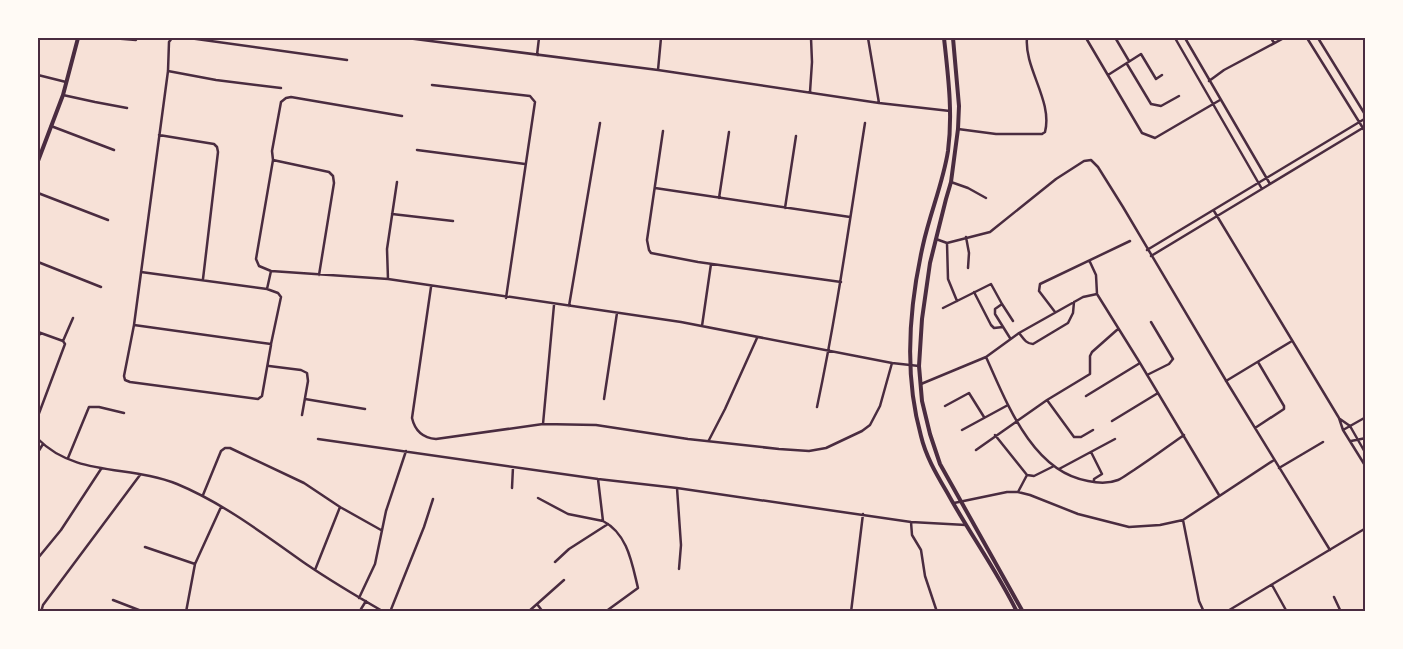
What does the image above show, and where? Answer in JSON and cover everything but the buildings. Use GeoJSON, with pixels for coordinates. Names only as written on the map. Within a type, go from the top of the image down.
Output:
{"type":"FeatureCollection","features":[{"type":"Feature","properties":{"kind":"main road"},"geometry":{"type":"LineString","coordinates":[[38,161],[63,95],[78,38]]}},
{"type":"Feature","properties":{"kind":"main road"},"geometry":{"type":"LineString","coordinates":[[944,38],[950,134],[945,166],[923,244],[916,280],[910,365],[913,402],[921,437],[932,466],[1004,586],[1016,612]]}},
{"type":"Feature","properties":{"kind":"main road"},"geometry":{"type":"LineString","coordinates":[[953,38],[959,106],[958,128],[952,182],[929,268],[922,319],[921,384],[926,420],[935,450],[961,501],[1024,612]]}},
{"type":"Feature","properties":{"kind":"street"},"geometry":{"type":"LineString","coordinates":[[111,38],[136,40]]}},
{"type":"Feature","properties":{"kind":"street"},"geometry":{"type":"LineString","coordinates":[[140,272],[203,279],[278,292],[281,297],[262,396],[258,399],[125,380],[124,376],[134,325],[140,272],[168,71],[169,42],[172,38]]}},
{"type":"Feature","properties":{"kind":"street"},"geometry":{"type":"LineString","coordinates":[[189,38],[347,60]]}},
{"type":"Feature","properties":{"kind":"street"},"geometry":{"type":"LineString","coordinates":[[406,38],[658,70],[879,103],[950,111]]}},
{"type":"Feature","properties":{"kind":"street"},"geometry":{"type":"LineString","coordinates":[[537,55],[539,38]]}},
{"type":"Feature","properties":{"kind":"street"},"geometry":{"type":"LineString","coordinates":[[658,70],[661,38]]}},
{"type":"Feature","properties":{"kind":"street"},"geometry":{"type":"LineString","coordinates":[[810,92],[811,38]]}},
{"type":"Feature","properties":{"kind":"street"},"geometry":{"type":"LineString","coordinates":[[868,38],[879,103]]}},
{"type":"Feature","properties":{"kind":"street"},"geometry":{"type":"LineString","coordinates":[[958,128],[996,134],[1042,134],[1045,132],[1047,126],[1044,106],[1028,52],[1027,38]]}},
{"type":"Feature","properties":{"kind":"street"},"geometry":{"type":"LineString","coordinates":[[1086,38],[1142,133],[1148,137],[1156,138],[1220,100]]}},
{"type":"Feature","properties":{"kind":"street"},"geometry":{"type":"LineString","coordinates":[[1175,38],[1262,189]]}},
{"type":"Feature","properties":{"kind":"street"},"geometry":{"type":"LineString","coordinates":[[1185,38],[1270,184]]}},
{"type":"Feature","properties":{"kind":"street"},"geometry":{"type":"LineString","coordinates":[[1271,38],[1274,43]]}},
{"type":"Feature","properties":{"kind":"street"},"geometry":{"type":"LineString","coordinates":[[1209,81],[1224,70],[1284,38]]}},
{"type":"Feature","properties":{"kind":"street"},"geometry":{"type":"LineString","coordinates":[[1307,38],[1366,133]]}},
{"type":"Feature","properties":{"kind":"street"},"geometry":{"type":"LineString","coordinates":[[1147,250],[1366,117],[1318,38]]}},
{"type":"Feature","properties":{"kind":"street"},"geometry":{"type":"LineString","coordinates":[[1116,39],[1151,104],[1161,106],[1179,96]]}},
{"type":"Feature","properties":{"kind":"street"},"geometry":{"type":"LineString","coordinates":[[1108,75],[1142,54],[1156,79],[1162,75]]}},
{"type":"Feature","properties":{"kind":"street"},"geometry":{"type":"LineString","coordinates":[[168,71],[216,80],[281,88]]}},
{"type":"Feature","properties":{"kind":"street"},"geometry":{"type":"LineString","coordinates":[[38,75],[66,82]]}},
{"type":"Feature","properties":{"kind":"street"},"geometry":{"type":"LineString","coordinates":[[432,85],[530,96],[533,98],[535,106],[506,298]]}},
{"type":"Feature","properties":{"kind":"street"},"geometry":{"type":"LineString","coordinates":[[63,95],[127,108]]}},
{"type":"Feature","properties":{"kind":"street"},"geometry":{"type":"LineString","coordinates":[[402,116],[292,97],[286,98],[281,102],[256,259],[259,266],[271,271],[388,279],[431,287],[617,313],[702,326],[892,363],[920,366]]}},
{"type":"Feature","properties":{"kind":"street"},"geometry":{"type":"LineString","coordinates":[[569,306],[600,123]]}},
{"type":"Feature","properties":{"kind":"street"},"geometry":{"type":"LineString","coordinates":[[817,407],[829,350],[865,123]]}},
{"type":"Feature","properties":{"kind":"street"},"geometry":{"type":"LineString","coordinates":[[51,126],[114,150]]}},
{"type":"Feature","properties":{"kind":"street"},"geometry":{"type":"LineString","coordinates":[[1151,256],[1364,127]]}},
{"type":"Feature","properties":{"kind":"street"},"geometry":{"type":"LineString","coordinates":[[662,131],[647,240],[650,251],[659,255],[711,264],[840,282]]}},
{"type":"Feature","properties":{"kind":"street"},"geometry":{"type":"LineString","coordinates":[[719,198],[729,132]]}},
{"type":"Feature","properties":{"kind":"street"},"geometry":{"type":"LineString","coordinates":[[159,135],[214,144],[217,147],[218,152],[203,279]]}},
{"type":"Feature","properties":{"kind":"street"},"geometry":{"type":"LineString","coordinates":[[785,208],[796,136]]}},
{"type":"Feature","properties":{"kind":"street"},"geometry":{"type":"LineString","coordinates":[[417,150],[525,164]]}},
{"type":"Feature","properties":{"kind":"street"},"geometry":{"type":"LineString","coordinates":[[273,160],[329,172],[333,176],[334,183],[319,275]]}},
{"type":"Feature","properties":{"kind":"street"},"geometry":{"type":"LineString","coordinates":[[936,240],[947,243],[990,232],[1056,179],[1088,160],[1098,167],[1330,550]]}},
{"type":"Feature","properties":{"kind":"street"},"geometry":{"type":"LineString","coordinates":[[388,279],[386,260],[397,182]]}},
{"type":"Feature","properties":{"kind":"street"},"geometry":{"type":"LineString","coordinates":[[952,182],[986,198]]}},
{"type":"Feature","properties":{"kind":"street"},"geometry":{"type":"LineString","coordinates":[[655,188],[850,217]]}},
{"type":"Feature","properties":{"kind":"street"},"geometry":{"type":"LineString","coordinates":[[38,193],[108,220]]}},
{"type":"Feature","properties":{"kind":"street"},"geometry":{"type":"LineString","coordinates":[[1214,210],[1339,418],[1343,430],[1366,467]]}},
{"type":"Feature","properties":{"kind":"street"},"geometry":{"type":"LineString","coordinates":[[392,214],[453,221]]}},
{"type":"Feature","properties":{"kind":"street"},"geometry":{"type":"LineString","coordinates":[[966,237],[969,253],[968,268]]}},
{"type":"Feature","properties":{"kind":"street"},"geometry":{"type":"LineString","coordinates":[[1055,312],[1039,291],[1040,284],[1130,241]]}},
{"type":"Feature","properties":{"kind":"street"},"geometry":{"type":"LineString","coordinates":[[947,243],[948,279],[957,301]]}},
{"type":"Feature","properties":{"kind":"street"},"geometry":{"type":"LineString","coordinates":[[1090,261],[1096,275],[1097,294],[1219,495]]}},
{"type":"Feature","properties":{"kind":"street"},"geometry":{"type":"LineString","coordinates":[[38,262],[101,287]]}},
{"type":"Feature","properties":{"kind":"street"},"geometry":{"type":"LineString","coordinates":[[702,326],[711,264]]}},
{"type":"Feature","properties":{"kind":"street"},"geometry":{"type":"LineString","coordinates":[[267,289],[271,271]]}},
{"type":"Feature","properties":{"kind":"street"},"geometry":{"type":"LineString","coordinates":[[943,308],[991,284],[1013,321]]}},
{"type":"Feature","properties":{"kind":"street"},"geometry":{"type":"LineString","coordinates":[[431,287],[412,418],[417,429],[429,438],[436,439],[543,424],[596,425],[688,439],[809,451],[840,443],[870,425],[880,406],[892,363]]}},
{"type":"Feature","properties":{"kind":"street"},"geometry":{"type":"LineString","coordinates":[[974,292],[991,325],[994,328],[1004,327]]}},
{"type":"Feature","properties":{"kind":"street"},"geometry":{"type":"LineString","coordinates":[[921,384],[986,357],[1010,338],[1083,296],[1097,294]]}},
{"type":"Feature","properties":{"kind":"street"},"geometry":{"type":"LineString","coordinates":[[1019,333],[1024,341],[1033,344],[1068,323],[1073,313],[1074,302]]}},
{"type":"Feature","properties":{"kind":"street"},"geometry":{"type":"LineString","coordinates":[[1002,304],[995,309],[995,312],[1010,338]]}},
{"type":"Feature","properties":{"kind":"street"},"geometry":{"type":"LineString","coordinates":[[543,424],[554,305]]}},
{"type":"Feature","properties":{"kind":"street"},"geometry":{"type":"LineString","coordinates":[[604,399],[617,313]]}},
{"type":"Feature","properties":{"kind":"street"},"geometry":{"type":"LineString","coordinates":[[38,416],[65,348],[64,341],[73,318]]}},
{"type":"Feature","properties":{"kind":"street"},"geometry":{"type":"LineString","coordinates":[[1147,375],[1169,364],[1173,359],[1151,322]]}},
{"type":"Feature","properties":{"kind":"street"},"geometry":{"type":"LineString","coordinates":[[134,325],[272,344]]}},
{"type":"Feature","properties":{"kind":"street"},"geometry":{"type":"LineString","coordinates":[[976,450],[1047,400],[1090,374],[1090,356],[1092,352],[1118,329]]}},
{"type":"Feature","properties":{"kind":"street"},"geometry":{"type":"LineString","coordinates":[[38,338],[39,332],[64,341]]}},
{"type":"Feature","properties":{"kind":"street"},"geometry":{"type":"LineString","coordinates":[[709,440],[757,338]]}},
{"type":"Feature","properties":{"kind":"street"},"geometry":{"type":"LineString","coordinates":[[1226,381],[1292,341]]}},
{"type":"Feature","properties":{"kind":"street"},"geometry":{"type":"LineString","coordinates":[[986,357],[1016,422],[1047,462],[1083,480],[1104,483],[1118,480],[1184,435]]}},
{"type":"Feature","properties":{"kind":"street"},"geometry":{"type":"LineString","coordinates":[[1255,428],[1284,409],[1258,362]]}},
{"type":"Feature","properties":{"kind":"street"},"geometry":{"type":"LineString","coordinates":[[1086,396],[1140,363]]}},
{"type":"Feature","properties":{"kind":"street"},"geometry":{"type":"LineString","coordinates":[[269,366],[306,372],[308,376],[302,415]]}},
{"type":"Feature","properties":{"kind":"street"},"geometry":{"type":"LineString","coordinates":[[944,406],[970,393],[984,417]]}},
{"type":"Feature","properties":{"kind":"street"},"geometry":{"type":"LineString","coordinates":[[1112,421],[1158,394]]}},
{"type":"Feature","properties":{"kind":"street"},"geometry":{"type":"LineString","coordinates":[[305,399],[365,409]]}},
{"type":"Feature","properties":{"kind":"street"},"geometry":{"type":"LineString","coordinates":[[1047,400],[1074,437],[1081,437],[1093,430]]}},
{"type":"Feature","properties":{"kind":"street"},"geometry":{"type":"LineString","coordinates":[[962,430],[1008,405]]}},
{"type":"Feature","properties":{"kind":"street"},"geometry":{"type":"LineString","coordinates":[[68,459],[89,407],[99,407],[124,413]]}},
{"type":"Feature","properties":{"kind":"street"},"geometry":{"type":"LineString","coordinates":[[1343,430],[1366,417]]}},
{"type":"Feature","properties":{"kind":"street"},"geometry":{"type":"LineString","coordinates":[[1339,418],[1350,426],[1366,454]]}},
{"type":"Feature","properties":{"kind":"street"},"geometry":{"type":"LineString","coordinates":[[995,435],[1027,475],[1034,476],[1054,466]]}},
{"type":"Feature","properties":{"kind":"street"},"geometry":{"type":"LineString","coordinates":[[1350,442],[1366,438]]}},
{"type":"Feature","properties":{"kind":"street"},"geometry":{"type":"LineString","coordinates":[[38,439],[51,450],[68,459],[101,469],[167,480],[203,495],[315,570],[384,612]]}},
{"type":"Feature","properties":{"kind":"street"},"geometry":{"type":"LineString","coordinates":[[318,439],[911,522],[966,525]]}},
{"type":"Feature","properties":{"kind":"street"},"geometry":{"type":"LineString","coordinates":[[1059,469],[1115,440]]}},
{"type":"Feature","properties":{"kind":"street"},"geometry":{"type":"LineString","coordinates":[[1279,468],[1323,442]]}},
{"type":"Feature","properties":{"kind":"street"},"geometry":{"type":"LineString","coordinates":[[38,452],[43,444]]}},
{"type":"Feature","properties":{"kind":"street"},"geometry":{"type":"LineString","coordinates":[[203,495],[221,451],[225,448],[304,482],[340,508],[381,530]]}},
{"type":"Feature","properties":{"kind":"street"},"geometry":{"type":"LineString","coordinates":[[360,598],[374,564],[381,530],[406,451]]}},
{"type":"Feature","properties":{"kind":"street"},"geometry":{"type":"LineString","coordinates":[[1091,452],[1102,474],[1094,479],[1094,482]]}},
{"type":"Feature","properties":{"kind":"street"},"geometry":{"type":"LineString","coordinates":[[953,503],[1007,492],[1018,492],[1078,514],[1129,527],[1160,525],[1183,520],[1274,460]]}},
{"type":"Feature","properties":{"kind":"street"},"geometry":{"type":"LineString","coordinates":[[512,488],[513,467]]}},
{"type":"Feature","properties":{"kind":"street"},"geometry":{"type":"LineString","coordinates":[[38,558],[61,530],[101,469]]}},
{"type":"Feature","properties":{"kind":"street"},"geometry":{"type":"LineString","coordinates":[[41,612],[43,605],[140,475]]}},
{"type":"Feature","properties":{"kind":"street"},"geometry":{"type":"LineString","coordinates":[[1018,492],[1027,475]]}},
{"type":"Feature","properties":{"kind":"street"},"geometry":{"type":"LineString","coordinates":[[598,479],[604,521]]}},
{"type":"Feature","properties":{"kind":"street"},"geometry":{"type":"LineString","coordinates":[[677,488],[681,545],[678,569]]}},
{"type":"Feature","properties":{"kind":"street"},"geometry":{"type":"LineString","coordinates":[[538,498],[568,514],[604,521],[620,536],[626,545],[638,588],[606,612]]}},
{"type":"Feature","properties":{"kind":"street"},"geometry":{"type":"LineString","coordinates":[[390,612],[424,527],[433,499]]}},
{"type":"Feature","properties":{"kind":"street"},"geometry":{"type":"LineString","coordinates":[[186,612],[195,564],[221,507]]}},
{"type":"Feature","properties":{"kind":"street"},"geometry":{"type":"LineString","coordinates":[[315,570],[340,508]]}},
{"type":"Feature","properties":{"kind":"street"},"geometry":{"type":"LineString","coordinates":[[851,612],[863,514]]}},
{"type":"Feature","properties":{"kind":"street"},"geometry":{"type":"LineString","coordinates":[[1183,520],[1199,601],[1204,612]]}},
{"type":"Feature","properties":{"kind":"street"},"geometry":{"type":"LineString","coordinates":[[911,522],[912,535],[921,550],[925,576],[937,612]]}},
{"type":"Feature","properties":{"kind":"street"},"geometry":{"type":"LineString","coordinates":[[555,562],[569,549],[608,524]]}},
{"type":"Feature","properties":{"kind":"street"},"geometry":{"type":"LineString","coordinates":[[1226,612],[1366,528]]}},
{"type":"Feature","properties":{"kind":"street"},"geometry":{"type":"LineString","coordinates":[[145,546],[195,564]]}},
{"type":"Feature","properties":{"kind":"street"},"geometry":{"type":"LineString","coordinates":[[528,612],[564,580]]}},
{"type":"Feature","properties":{"kind":"street"},"geometry":{"type":"LineString","coordinates":[[1272,584],[1288,612]]}},
{"type":"Feature","properties":{"kind":"street"},"geometry":{"type":"LineString","coordinates":[[1334,597],[1341,612]]}},
{"type":"Feature","properties":{"kind":"street"},"geometry":{"type":"LineString","coordinates":[[113,600],[144,612]]}},
{"type":"Feature","properties":{"kind":"street"},"geometry":{"type":"LineString","coordinates":[[361,612],[360,609],[366,601]]}},
{"type":"Feature","properties":{"kind":"street"},"geometry":{"type":"LineString","coordinates":[[537,604],[543,612]]}}]}
